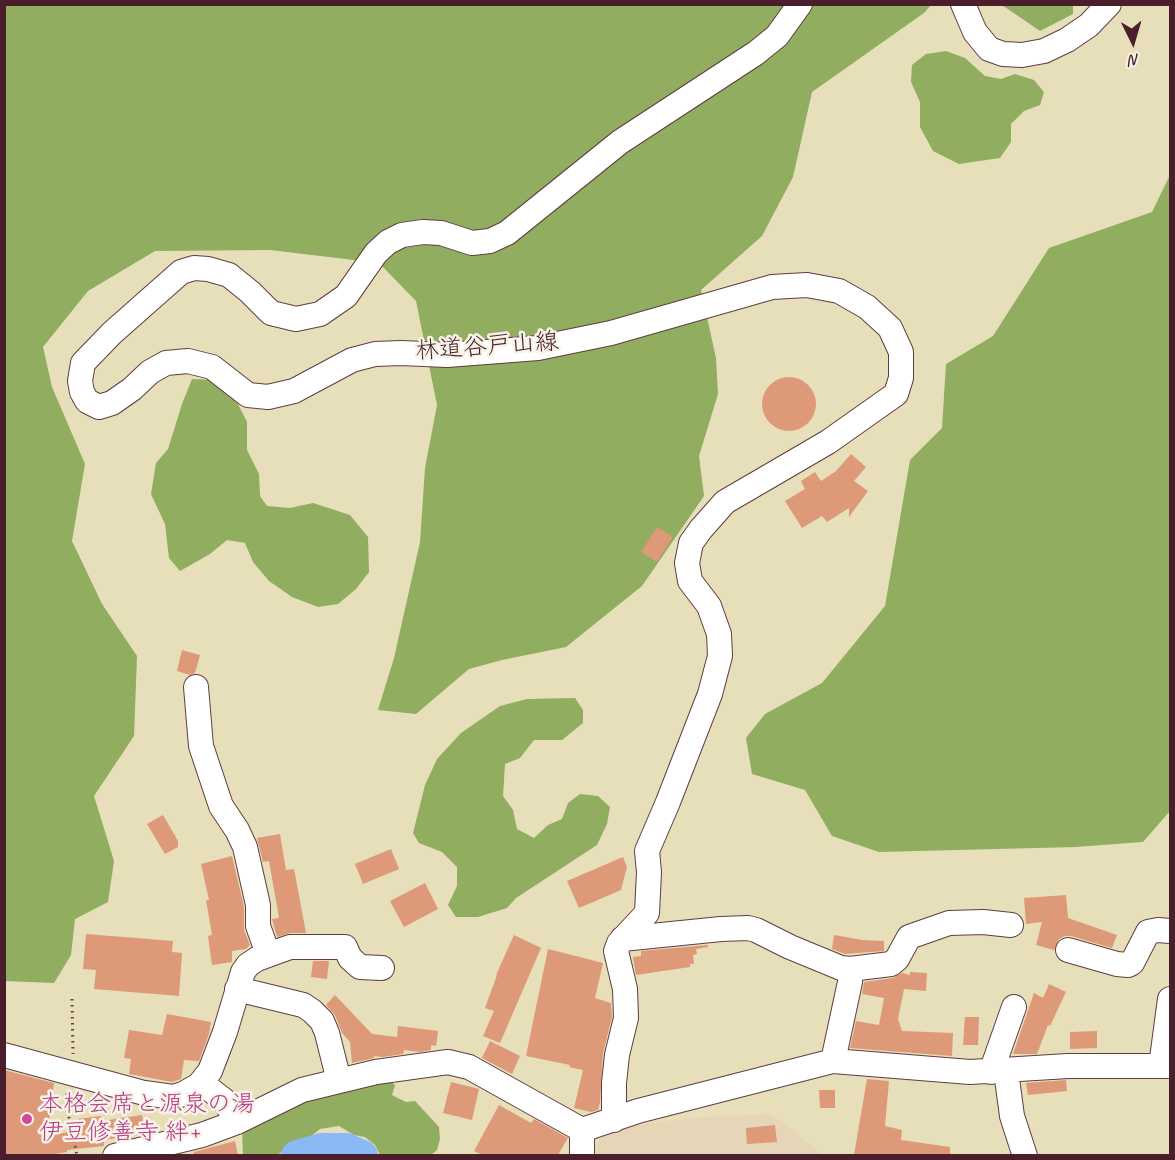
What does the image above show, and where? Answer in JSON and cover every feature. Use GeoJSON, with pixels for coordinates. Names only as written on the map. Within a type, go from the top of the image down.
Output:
{"type":"FeatureCollection","features":[{"type":"Feature","properties":{"kind":"street","name":"林道谷戸山線"},"geometry":{"type":"LineString","coordinates":[[622,939],[647,913],[649,872],[647,851],[710,694],[720,656],[718,634],[709,606],[690,582],[687,563],[691,543],[725,502],[828,442],[896,394],[901,378],[901,352],[891,328],[867,307],[839,291],[807,285],[772,287],[610,333],[538,348],[447,355],[375,354],[352,360],[294,391],[268,397],[248,395],[212,368],[188,361],[166,363],[150,372],[112,403],[99,406],[87,401],[82,392],[80,381],[83,363],[121,325],[181,272],[194,268],[229,275],[271,313],[296,319],[320,314],[346,296],[376,253],[388,242],[402,235],[423,232],[441,233],[471,243],[490,241],[507,233],[620,142],[756,53],[777,36],[800,4]]}},
{"type":"Feature","properties":{"kind":"street"},"geometry":{"type":"LineString","coordinates":[[963,4],[975,32],[989,49],[1022,56],[1044,51],[1067,40],[1089,25],[1109,4]]}},
{"type":"Feature","properties":{"kind":"street"},"geometry":{"type":"LineString","coordinates":[[196,687],[201,746],[221,807],[237,830],[245,847],[258,905],[258,926],[268,954]]}},
{"type":"Feature","properties":{"kind":"street"},"geometry":{"type":"LineString","coordinates":[[614,1120],[617,1054],[626,1018],[625,989],[616,951],[622,939],[721,928],[748,928],[841,968],[850,969],[891,964],[897,959],[909,937],[949,923],[983,922],[1011,926]]}},
{"type":"Feature","properties":{"kind":"street"},"geometry":{"type":"LineString","coordinates":[[1068,950],[1128,965],[1132,963],[1148,932],[1170,931]]}},
{"type":"Feature","properties":{"kind":"street"},"geometry":{"type":"LineString","coordinates":[[4,1055],[144,1093],[173,1097],[199,1084],[210,1071],[225,1032],[243,972],[248,965],[268,954],[290,947],[345,947],[350,958],[360,967],[382,968]]}},
{"type":"Feature","properties":{"kind":"street"},"geometry":{"type":"LineString","coordinates":[[833,1061],[850,982],[850,969]]}},
{"type":"Feature","properties":{"kind":"street"},"geometry":{"type":"LineString","coordinates":[[237,989],[303,1005],[312,1011],[322,1021],[327,1033],[339,1081]]}},
{"type":"Feature","properties":{"kind":"street"},"geometry":{"type":"LineString","coordinates":[[115,1155],[202,1135],[237,1122],[302,1090],[376,1072],[448,1062],[460,1063],[582,1130],[638,1111],[833,1061],[935,1071],[999,1072],[1068,1066],[1166,1066],[1170,999]]}},
{"type":"Feature","properties":{"kind":"street"},"geometry":{"type":"LineString","coordinates":[[1014,1006],[999,1072],[1025,1155]]}},
{"type":"Feature","properties":{"kind":"street"},"geometry":{"type":"LineString","coordinates":[[199,1084],[225,1101],[237,1122]]}},
{"type":"Feature","properties":{"kind":"street"},"geometry":{"type":"LineString","coordinates":[[582,1130],[582,1155]]}},
{"type":"Feature","properties":{"kind":"shaded area"},"geometry":{"type":"Polygon","coordinates":[[[771,1114],[822,1155],[594,1156],[597,1144],[605,1134],[624,1127],[688,1118],[771,1114]]]}},
{"type":"Feature","properties":{"kind":"green space"},"geometry":{"type":"Polygon","coordinates":[[[4,5],[931,5],[924,13],[812,92],[793,177],[762,236],[701,290],[716,358],[718,394],[699,456],[704,496],[642,586],[566,647],[469,669],[416,714],[378,710],[394,658],[420,542],[425,468],[437,405],[416,301],[379,263],[270,250],[155,251],[88,291],[43,347],[52,387],[85,464],[72,541],[102,604],[137,656],[134,736],[94,796],[114,861],[108,902],[75,919],[71,955],[54,983],[5,981],[4,5]]]}},
{"type":"Feature","properties":{"kind":"green space"},"geometry":{"type":"Polygon","coordinates":[[[1002,5],[1073,5],[1073,14],[1040,31],[1002,5]]]}},
{"type":"Feature","properties":{"kind":"green space"},"geometry":{"type":"Polygon","coordinates":[[[946,51],[965,58],[985,76],[1001,79],[1015,74],[1034,80],[1044,92],[1040,105],[1024,111],[1011,124],[1011,142],[1000,158],[959,164],[933,151],[920,127],[920,102],[911,82],[912,65],[926,54],[946,51]]]}},
{"type":"Feature","properties":{"kind":"green space"},"geometry":{"type":"Polygon","coordinates":[[[1170,175],[1170,811],[1143,842],[1075,847],[879,852],[832,836],[805,790],[752,774],[746,738],[765,714],[822,683],[885,606],[910,460],[942,428],[946,364],[993,336],[1049,248],[1152,212],[1170,175]]]}},
{"type":"Feature","properties":{"kind":"green space"},"geometry":{"type":"Polygon","coordinates":[[[192,379],[216,380],[232,392],[247,422],[247,450],[259,474],[260,496],[267,506],[290,508],[313,503],[350,515],[368,537],[369,572],[356,589],[338,604],[318,607],[292,597],[269,581],[253,562],[245,543],[227,540],[210,554],[180,571],[169,558],[165,524],[151,494],[156,463],[168,449],[192,379]]]}},
{"type":"Feature","properties":{"kind":"green space"},"geometry":{"type":"Polygon","coordinates":[[[575,698],[583,710],[583,723],[562,740],[534,740],[520,758],[505,764],[503,796],[513,810],[517,829],[534,838],[548,825],[562,819],[568,803],[580,794],[598,796],[610,807],[607,824],[597,845],[516,898],[507,908],[478,917],[456,917],[448,905],[457,886],[457,867],[442,852],[419,843],[413,833],[425,785],[437,759],[461,733],[500,706],[527,699],[575,698]]]}},
{"type":"Feature","properties":{"kind":"green space"},"geometry":{"type":"Polygon","coordinates":[[[384,1077],[395,1085],[392,1095],[406,1102],[415,1101],[439,1127],[440,1139],[437,1150],[431,1155],[380,1155],[375,1145],[365,1137],[354,1135],[339,1126],[320,1129],[304,1142],[276,1155],[243,1156],[242,1130],[272,1112],[384,1077]]]}},
{"type":"Feature","properties":{"kind":"building"},"geometry":{"type":"Polygon","coordinates":[[[789,377],[799,379],[808,385],[814,394],[816,404],[814,414],[808,423],[799,429],[789,431],[779,429],[770,423],[764,414],[762,404],[764,394],[770,385],[779,379],[789,377]]]}},
{"type":"Feature","properties":{"kind":"building"},"geometry":{"type":"Polygon","coordinates":[[[851,454],[866,467],[854,481],[868,491],[849,517],[849,508],[827,522],[822,516],[802,528],[785,501],[805,489],[801,481],[815,472],[821,481],[836,471],[851,454]]]}},
{"type":"Feature","properties":{"kind":"building"},"geometry":{"type":"Polygon","coordinates":[[[657,527],[673,537],[657,562],[641,552],[657,527]]]}},
{"type":"Feature","properties":{"kind":"building"},"geometry":{"type":"Polygon","coordinates":[[[182,650],[200,655],[195,673],[190,675],[177,671],[182,650]]]}},
{"type":"Feature","properties":{"kind":"building"},"geometry":{"type":"Polygon","coordinates":[[[163,815],[178,841],[178,847],[165,854],[147,824],[163,815]]]}},
{"type":"Feature","properties":{"kind":"building"},"geometry":{"type":"Polygon","coordinates":[[[280,834],[286,870],[294,869],[306,933],[290,933],[277,937],[272,919],[279,918],[269,861],[263,862],[257,838],[280,834]]]}},
{"type":"Feature","properties":{"kind":"building"},"geometry":{"type":"Polygon","coordinates":[[[391,849],[399,869],[363,884],[355,864],[391,849]]]}},
{"type":"Feature","properties":{"kind":"building"},"geometry":{"type":"Polygon","coordinates":[[[232,856],[244,907],[244,930],[250,945],[246,949],[232,951],[232,962],[212,965],[208,936],[212,935],[206,900],[209,900],[201,864],[232,856]]]}},
{"type":"Feature","properties":{"kind":"building"},"geometry":{"type":"Polygon","coordinates":[[[623,857],[627,867],[621,890],[579,908],[567,881],[623,857]]]}},
{"type":"Feature","properties":{"kind":"building"},"geometry":{"type":"Polygon","coordinates":[[[425,883],[438,909],[404,927],[390,901],[425,883]]]}},
{"type":"Feature","properties":{"kind":"building"},"geometry":{"type":"Polygon","coordinates":[[[1066,895],[1068,918],[1117,935],[1112,948],[1071,936],[1059,939],[1054,950],[1036,945],[1042,922],[1026,924],[1024,898],[1066,895]]]}},
{"type":"Feature","properties":{"kind":"building"},"geometry":{"type":"Polygon","coordinates":[[[86,934],[173,941],[172,952],[182,953],[179,996],[94,989],[96,970],[83,969],[86,934]]]}},
{"type":"Feature","properties":{"kind":"building"},"geometry":{"type":"Polygon","coordinates":[[[514,935],[541,948],[500,1043],[483,1036],[494,1011],[485,1008],[496,975],[514,935]]]}},
{"type":"Feature","properties":{"kind":"building"},"geometry":{"type":"Polygon","coordinates":[[[834,935],[884,941],[884,951],[845,954],[832,949],[834,935]]]}},
{"type":"Feature","properties":{"kind":"building"},"geometry":{"type":"Polygon","coordinates":[[[708,945],[708,947],[696,949],[697,954],[693,955],[694,964],[690,964],[690,967],[636,975],[633,957],[641,956],[641,951],[708,945]]]}},
{"type":"Feature","properties":{"kind":"building"},"geometry":{"type":"Polygon","coordinates":[[[548,949],[603,963],[595,998],[611,1003],[612,1017],[603,1053],[598,1110],[591,1112],[574,1108],[583,1070],[526,1056],[548,949]]]}},
{"type":"Feature","properties":{"kind":"building"},"geometry":{"type":"Polygon","coordinates":[[[313,961],[329,961],[327,979],[311,977],[313,961]]]}},
{"type":"Feature","properties":{"kind":"building"},"geometry":{"type":"Polygon","coordinates":[[[910,972],[927,973],[926,991],[904,989],[898,1019],[902,1031],[953,1033],[952,1056],[850,1048],[856,1021],[879,1025],[884,998],[862,994],[864,982],[893,978],[902,973],[910,975],[910,972]]]}},
{"type":"Feature","properties":{"kind":"building"},"geometry":{"type":"Polygon","coordinates":[[[1049,984],[1066,992],[1050,1026],[1048,1025],[1037,1054],[1013,1054],[1034,993],[1043,998],[1049,984]]]}},
{"type":"Feature","properties":{"kind":"building"},"geometry":{"type":"Polygon","coordinates":[[[335,995],[372,1034],[397,1037],[398,1026],[438,1031],[436,1046],[431,1045],[431,1050],[420,1052],[404,1050],[403,1054],[374,1056],[374,1058],[352,1063],[350,1042],[342,1033],[335,1015],[326,1005],[335,995]]]}},
{"type":"Feature","properties":{"kind":"building"},"geometry":{"type":"Polygon","coordinates":[[[167,1014],[211,1022],[199,1061],[184,1060],[181,1079],[172,1082],[129,1074],[131,1059],[124,1058],[129,1030],[162,1035],[167,1014]]]}},
{"type":"Feature","properties":{"kind":"building"},"geometry":{"type":"Polygon","coordinates":[[[965,1017],[979,1017],[978,1045],[963,1045],[965,1017]]]}},
{"type":"Feature","properties":{"kind":"building"},"geometry":{"type":"Polygon","coordinates":[[[1097,1031],[1097,1048],[1070,1049],[1070,1032],[1097,1031]]]}},
{"type":"Feature","properties":{"kind":"building"},"geometry":{"type":"Polygon","coordinates":[[[490,1041],[520,1056],[512,1074],[482,1058],[490,1041]]]}},
{"type":"Feature","properties":{"kind":"building"},"geometry":{"type":"Polygon","coordinates":[[[4,1070],[54,1083],[47,1136],[79,1130],[78,1119],[101,1116],[102,1121],[142,1115],[145,1134],[104,1140],[104,1146],[67,1150],[67,1152],[49,1155],[4,1155],[4,1070]]]}},
{"type":"Feature","properties":{"kind":"building"},"geometry":{"type":"Polygon","coordinates":[[[867,1079],[889,1081],[885,1126],[902,1130],[901,1140],[950,1147],[950,1155],[854,1155],[867,1079]]]}},
{"type":"Feature","properties":{"kind":"building"},"geometry":{"type":"Polygon","coordinates":[[[1066,1080],[1067,1091],[1028,1095],[1026,1083],[1066,1080]]]}},
{"type":"Feature","properties":{"kind":"building"},"geometry":{"type":"Polygon","coordinates":[[[451,1082],[479,1089],[472,1120],[443,1113],[451,1082]]]}},
{"type":"Feature","properties":{"kind":"building"},"geometry":{"type":"Polygon","coordinates":[[[819,1090],[835,1090],[835,1108],[820,1108],[819,1090]]]}},
{"type":"Feature","properties":{"kind":"building"},"geometry":{"type":"Polygon","coordinates":[[[499,1105],[531,1123],[534,1119],[568,1138],[558,1155],[482,1155],[474,1151],[499,1105]]]}},
{"type":"Feature","properties":{"kind":"building"},"geometry":{"type":"Polygon","coordinates":[[[775,1125],[777,1142],[747,1144],[746,1128],[775,1125]]]}},
{"type":"Feature","properties":{"kind":"building"},"geometry":{"type":"Polygon","coordinates":[[[235,1141],[238,1155],[194,1155],[194,1152],[235,1141]]]}},
{"type":"Feature","properties":{"kind":"waterway"},"geometry":{"type":"LineString","coordinates":[[297,1156],[321,1149],[346,1149],[362,1156]]}},
{"type":"Feature","properties":{"kind":"place","name":"本格会席と源泉の湯 伊豆修善寺 絆+"},"geometry":{"type":"Point","coordinates":[27,1119]}}]}
